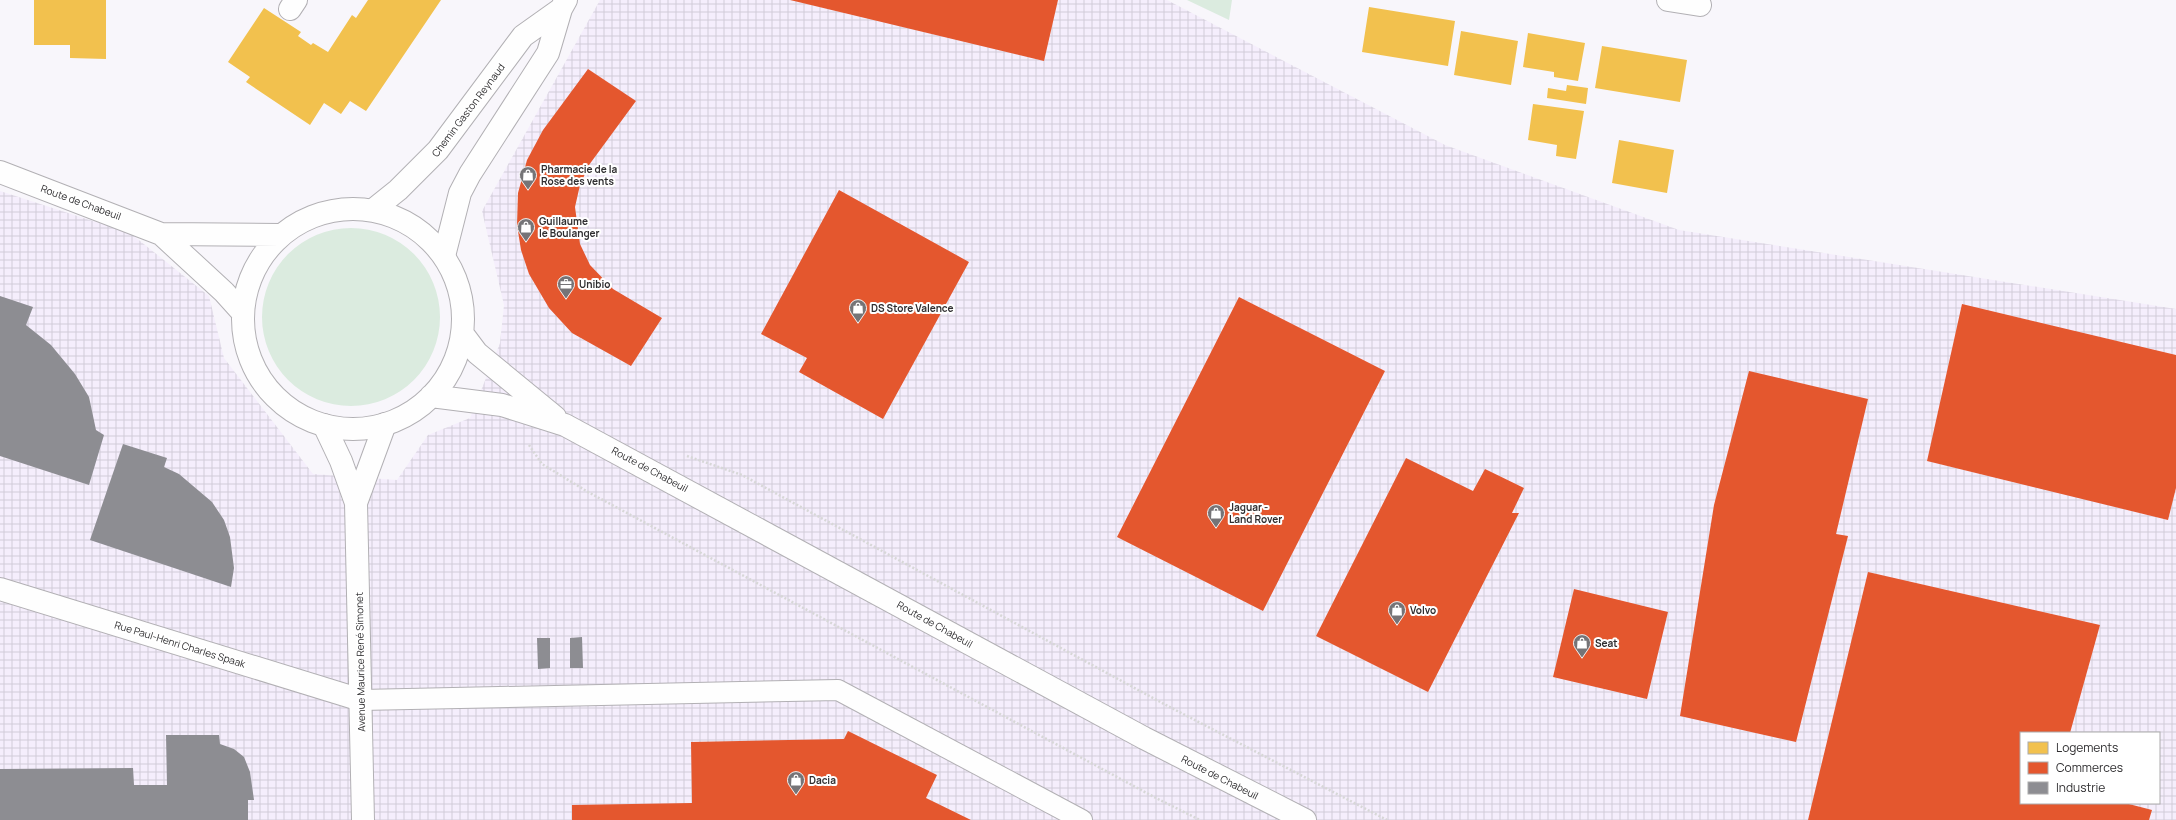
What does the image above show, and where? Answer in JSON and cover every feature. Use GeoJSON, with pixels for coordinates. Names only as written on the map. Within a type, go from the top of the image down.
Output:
{"type":"FeatureCollection","features":[{"type":"Feature","properties":{"kind":"main road"},"geometry":{"type":"LineString","coordinates":[[1668,0],[1700,5]]}},
{"type":"Feature","properties":{"kind":"main road","name":"Chemin Gaston Reynaud"},"geometry":{"type":"LineString","coordinates":[[373,210],[398,190],[438,150],[523,36],[564,4]]}},
{"type":"Feature","properties":{"kind":"main road","name":"Chemin Gaston Reynaud"},"geometry":{"type":"LineString","coordinates":[[444,256],[460,193],[470,174],[548,53],[564,4]]}},
{"type":"Feature","properties":{"kind":"main road","name":"Route de Chabeuil"},"geometry":{"type":"LineString","coordinates":[[0,172],[123,217],[161,234],[224,292],[242,312]]}},
{"type":"Feature","properties":{"kind":"main road"},"geometry":{"type":"LineString","coordinates":[[340,209],[373,210],[400,219],[425,234],[444,256],[456,280],[463,306],[462,333],[454,363],[444,380],[431,396],[413,411],[385,424],[354,429],[324,425],[301,416],[280,402],[263,383],[251,361],[243,337],[242,312],[248,283],[261,257],[280,235],[308,217],[340,209]]}},
{"type":"Feature","properties":{"kind":"main road","name":"Route de Chabeuil"},"geometry":{"type":"LineString","coordinates":[[161,234],[280,235]]}},
{"type":"Feature","properties":{"kind":"main road","name":"Route de Chabeuil"},"geometry":{"type":"LineString","coordinates":[[462,333],[476,353],[565,425],[1144,738],[1305,820]]}},
{"type":"Feature","properties":{"kind":"main road","name":"Route de Chabeuil"},"geometry":{"type":"LineString","coordinates":[[431,396],[502,405],[565,425]]}},
{"type":"Feature","properties":{"kind":"main road","name":"Avenue Maurice René Simonet"},"geometry":{"type":"LineString","coordinates":[[356,504],[385,424]]}},
{"type":"Feature","properties":{"kind":"main road","name":"Avenue Maurice René Simonet"},"geometry":{"type":"LineString","coordinates":[[324,425],[341,461],[356,504],[363,820]]}},
{"type":"Feature","properties":{"kind":"main road","name":"Rue Paul-Henri Charles Spaak"},"geometry":{"type":"LineString","coordinates":[[0,589],[360,700]]}},
{"type":"Feature","properties":{"kind":"lane"},"geometry":{"type":"LineString","coordinates":[[360,700],[838,690],[1082,820]]}},
{"type":"Feature","properties":{"kind":"path"},"geometry":{"type":"LineString","coordinates":[[502,405],[542,464],[588,492],[1149,795],[1200,820]]}},
{"type":"Feature","properties":{"kind":"path"},"geometry":{"type":"LineString","coordinates":[[682,454],[742,475],[1164,704],[1387,820]]}},
{"type":"Feature","properties":{"kind":"shaded area"},"geometry":{"type":"Polygon","coordinates":[[[600,0],[1167,0],[1445,145],[1679,230],[2176,309],[2176,820],[0,820],[0,191],[130,233],[209,296],[224,358],[313,474],[397,480],[428,435],[470,418],[500,343],[504,305],[482,211],[600,0]]]}},
{"type":"Feature","properties":{"kind":"green space"},"geometry":{"type":"Polygon","coordinates":[[[1187,0],[1232,0],[1229,20],[1187,0]]]}},
{"type":"Feature","properties":{"kind":"green space"},"geometry":{"type":"Polygon","coordinates":[[[342,228],[360,228],[393,238],[414,254],[430,275],[436,291],[440,308],[440,326],[436,343],[430,359],[414,380],[393,396],[377,402],[360,406],[342,406],[309,396],[295,386],[282,373],[272,359],[266,343],[262,326],[262,308],[272,275],[282,261],[295,248],[309,238],[325,232],[342,228]]]}},
{"type":"Feature","properties":{"kind":"building: Logements"},"geometry":{"type":"Polygon","coordinates":[[[34,0],[106,0],[106,59],[70,58],[70,45],[34,45],[34,0]]]}},
{"type":"Feature","properties":{"kind":"building: Logements"},"geometry":{"type":"Polygon","coordinates":[[[368,0],[441,0],[366,111],[350,101],[341,114],[324,103],[310,125],[246,82],[250,77],[228,62],[264,8],[301,32],[298,36],[311,45],[313,43],[328,52],[352,15],[356,18],[368,0]]]}},
{"type":"Feature","properties":{"kind":"building: Logements"},"geometry":{"type":"Polygon","coordinates":[[[1369,7],[1455,21],[1448,66],[1362,52],[1369,7]]]}},
{"type":"Feature","properties":{"kind":"building: Logements"},"geometry":{"type":"Polygon","coordinates":[[[1461,31],[1518,41],[1511,85],[1454,75],[1461,31]]]}},
{"type":"Feature","properties":{"kind":"building: Logements"},"geometry":{"type":"Polygon","coordinates":[[[1528,33],[1585,43],[1578,81],[1554,77],[1554,72],[1523,67],[1528,33]]]}},
{"type":"Feature","properties":{"kind":"building: Logements"},"geometry":{"type":"Polygon","coordinates":[[[1602,46],[1687,60],[1680,102],[1595,88],[1602,46]]]}},
{"type":"Feature","properties":{"kind":"building: Logements"},"geometry":{"type":"Polygon","coordinates":[[[1567,85],[1588,88],[1586,104],[1547,98],[1548,88],[1566,91],[1567,85]]]}},
{"type":"Feature","properties":{"kind":"building: Logements"},"geometry":{"type":"Polygon","coordinates":[[[1533,104],[1584,111],[1576,159],[1556,156],[1557,145],[1528,140],[1533,104]]]}},
{"type":"Feature","properties":{"kind":"building: Logements"},"geometry":{"type":"Polygon","coordinates":[[[1619,140],[1674,150],[1667,193],[1612,183],[1619,140]]]}},
{"type":"Feature","properties":{"kind":"building: Commerces"},"geometry":{"type":"Polygon","coordinates":[[[790,0],[1058,0],[1044,61],[790,0]]]}},
{"type":"Feature","properties":{"kind":"building: Commerces"},"geometry":{"type":"Polygon","coordinates":[[[588,69],[636,101],[589,165],[580,185],[575,207],[580,244],[590,265],[613,289],[662,318],[631,366],[572,333],[549,308],[529,274],[521,250],[517,225],[518,193],[527,160],[543,130],[588,69]]]}},
{"type":"Feature","properties":{"kind":"building: Commerces"},"geometry":{"type":"Polygon","coordinates":[[[839,190],[969,262],[883,419],[799,372],[807,358],[761,334],[839,190]]]}},
{"type":"Feature","properties":{"kind":"building: Commerces"},"geometry":{"type":"Polygon","coordinates":[[[1239,297],[1385,371],[1263,611],[1117,537],[1239,297]]]}},
{"type":"Feature","properties":{"kind":"building: Commerces"},"geometry":{"type":"Polygon","coordinates":[[[1962,304],[2176,355],[2176,488],[2168,520],[1927,461],[1962,304]]]}},
{"type":"Feature","properties":{"kind":"building: Commerces"},"geometry":{"type":"Polygon","coordinates":[[[1749,371],[1868,399],[1836,534],[1848,536],[1796,742],[1680,716],[1714,505],[1749,371]]]}},
{"type":"Feature","properties":{"kind":"building: Commerces"},"geometry":{"type":"Polygon","coordinates":[[[1406,458],[1473,491],[1485,469],[1524,488],[1512,513],[1519,513],[1428,692],[1316,636],[1406,458]]]}},
{"type":"Feature","properties":{"kind":"building: Commerces"},"geometry":{"type":"Polygon","coordinates":[[[1868,572],[2100,625],[2070,732],[2020,732],[2020,804],[2129,804],[2152,810],[2149,820],[1808,820],[1868,572]]]}},
{"type":"Feature","properties":{"kind":"building: Commerces"},"geometry":{"type":"Polygon","coordinates":[[[1574,589],[1668,612],[1647,699],[1553,677],[1574,589]]]}},
{"type":"Feature","properties":{"kind":"building: Commerces"},"geometry":{"type":"Polygon","coordinates":[[[848,731],[937,775],[926,798],[971,820],[572,820],[572,805],[692,803],[691,742],[844,739],[848,731]]]}},
{"type":"Feature","properties":{"kind":"building: Industrie"},"geometry":{"type":"Polygon","coordinates":[[[0,296],[33,307],[26,325],[51,345],[75,374],[89,397],[96,430],[104,435],[89,485],[0,456],[0,296]]]}},
{"type":"Feature","properties":{"kind":"building: Industrie"},"geometry":{"type":"Polygon","coordinates":[[[123,444],[167,458],[164,467],[179,474],[212,502],[224,520],[230,537],[234,568],[231,587],[90,540],[123,444]]]}},
{"type":"Feature","properties":{"kind":"building: Industrie"},"geometry":{"type":"Polygon","coordinates":[[[582,637],[583,668],[570,668],[570,638],[582,637]]]}},
{"type":"Feature","properties":{"kind":"building: Industrie"},"geometry":{"type":"Polygon","coordinates":[[[537,638],[550,638],[550,668],[538,669],[537,638]]]}},
{"type":"Feature","properties":{"kind":"building: Industrie"},"geometry":{"type":"Polygon","coordinates":[[[166,735],[219,735],[220,744],[234,749],[244,757],[250,772],[254,800],[248,800],[248,820],[0,820],[0,769],[133,768],[134,785],[167,785],[166,735]]]}},
{"type":"Feature","properties":{"kind":"place","name":"Pharmacie de la Rose des vents"},"geometry":{"type":"Point","coordinates":[528,190]}},
{"type":"Feature","properties":{"kind":"place","name":"Guillaume le Boulanger"},"geometry":{"type":"Point","coordinates":[526,242]}},
{"type":"Feature","properties":{"kind":"place","name":"Unibio"},"geometry":{"type":"Point","coordinates":[566,299]}},
{"type":"Feature","properties":{"kind":"place","name":"DS Store Valence"},"geometry":{"type":"Point","coordinates":[858,323]}},
{"type":"Feature","properties":{"kind":"place","name":"Jaguar - Land Rover"},"geometry":{"type":"Point","coordinates":[1216,528]}},
{"type":"Feature","properties":{"kind":"place","name":"Volvo"},"geometry":{"type":"Point","coordinates":[1397,625]}},
{"type":"Feature","properties":{"kind":"place","name":"Seat"},"geometry":{"type":"Point","coordinates":[1582,658]}},
{"type":"Feature","properties":{"kind":"place","name":"Dacia"},"geometry":{"type":"Point","coordinates":[796,795]}}]}
